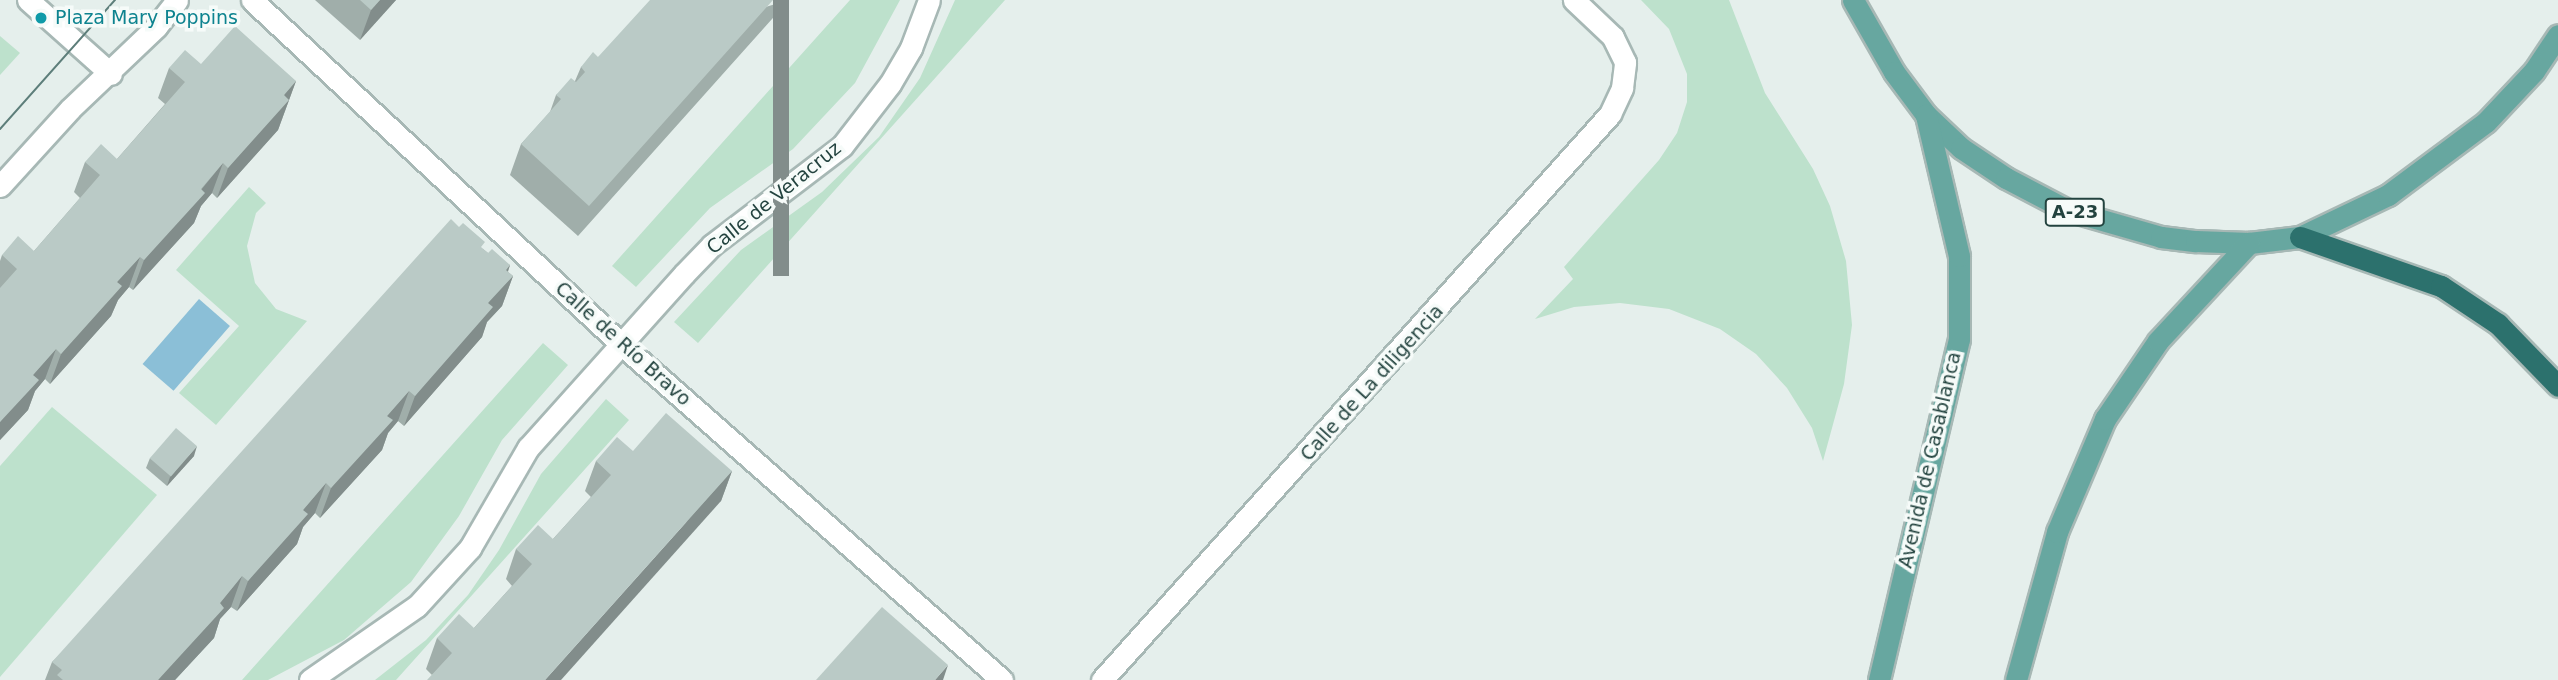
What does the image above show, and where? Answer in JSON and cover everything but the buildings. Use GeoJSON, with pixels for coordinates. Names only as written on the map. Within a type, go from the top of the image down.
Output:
{"type":"FeatureCollection","features":[{"type":"Feature","properties":{"kind":"highway","name":"A-23"},"geometry":{"type":"LineString","coordinates":[[2300,237],[2441,286],[2498,324],[2558,386]]}},
{"type":"Feature","properties":{"kind":"main road","name":"A-23"},"geometry":{"type":"LineString","coordinates":[[1853,0],[1894,72],[1926,115],[1994,171],[2067,210],[2161,237],[2249,243],[2300,237],[2354,214],[2435,164],[2486,122],[2534,71],[2558,35]]}},
{"type":"Feature","properties":{"kind":"main road","name":"Avenida de Casablanca"},"geometry":{"type":"LineString","coordinates":[[1879,680],[1959,339],[1962,291],[1957,245],[1926,115]]}},
{"type":"Feature","properties":{"kind":"main road"},"geometry":{"type":"LineString","coordinates":[[2016,680],[2057,532],[2105,419],[2158,341],[2249,243]]}},
{"type":"Feature","properties":{"kind":"street"},"geometry":{"type":"LineString","coordinates":[[28,0],[111,74]]}},
{"type":"Feature","properties":{"kind":"street"},"geometry":{"type":"LineString","coordinates":[[0,186],[70,109],[111,74],[177,0]]}},
{"type":"Feature","properties":{"kind":"street","name":"Calle de Río Bravo"},"geometry":{"type":"LineString","coordinates":[[252,0],[621,344],[1002,680]]}},
{"type":"Feature","properties":{"kind":"street","name":"Calle de Veracruz"},"geometry":{"type":"LineString","coordinates":[[310,680],[417,606],[470,548],[528,448],[712,245],[842,146],[890,84],[911,48],[929,0]]}},
{"type":"Feature","properties":{"kind":"street","name":"Calle de La diligencia"},"geometry":{"type":"LineString","coordinates":[[1102,680],[1599,129],[1618,99],[1625,75],[1625,62],[1613,37],[1574,0]]}},
{"type":"Feature","properties":{"kind":"green space"},"geometry":{"type":"Polygon","coordinates":[[[850,0],[900,0],[855,83],[793,149],[710,208],[636,287],[612,266],[850,0]]]}},
{"type":"Feature","properties":{"kind":"green space"},"geometry":{"type":"Polygon","coordinates":[[[955,0],[1005,0],[698,343],[674,322],[741,250],[822,192],[879,137],[920,78],[955,0]]]}},
{"type":"Feature","properties":{"kind":"green space"},"geometry":{"type":"Polygon","coordinates":[[[1641,0],[1729,0],[1765,93],[1813,169],[1830,206],[1846,261],[1852,325],[1844,384],[1823,461],[1812,428],[1787,388],[1756,354],[1720,329],[1669,309],[1620,303],[1574,307],[1535,319],[1573,279],[1564,267],[1659,160],[1677,133],[1687,102],[1687,74],[1669,29],[1641,0]]]}},
{"type":"Feature","properties":{"kind":"green space"},"geometry":{"type":"Polygon","coordinates":[[[0,36],[20,53],[0,75],[0,36]]]}},
{"type":"Feature","properties":{"kind":"green space"},"geometry":{"type":"Polygon","coordinates":[[[249,187],[266,203],[256,213],[247,246],[255,283],[276,309],[307,321],[216,425],[179,393],[239,326],[176,270],[249,187]]]}},
{"type":"Feature","properties":{"kind":"green space"},"geometry":{"type":"Polygon","coordinates":[[[543,343],[568,365],[502,440],[459,516],[411,582],[344,640],[268,680],[242,680],[543,343]]]}},
{"type":"Feature","properties":{"kind":"green space"},"geometry":{"type":"Polygon","coordinates":[[[606,399],[629,420],[396,680],[375,680],[426,640],[468,595],[499,550],[541,474],[606,399]]]}},
{"type":"Feature","properties":{"kind":"green space"},"geometry":{"type":"Polygon","coordinates":[[[52,407],[157,495],[0,677],[0,466],[52,407]]]}},
{"type":"Feature","properties":{"kind":"water"},"geometry":{"type":"Polygon","coordinates":[[[199,299],[230,326],[174,391],[143,364],[199,299]]]}},
{"type":"Feature","properties":{"kind":"tram line"},"geometry":{"type":"LineString","coordinates":[[0,129],[115,0]]}},
{"type":"Feature","properties":{"kind":"place","name":"Plaza Mary Poppins"},"geometry":{"type":"Point","coordinates":[41,18]}}]}
